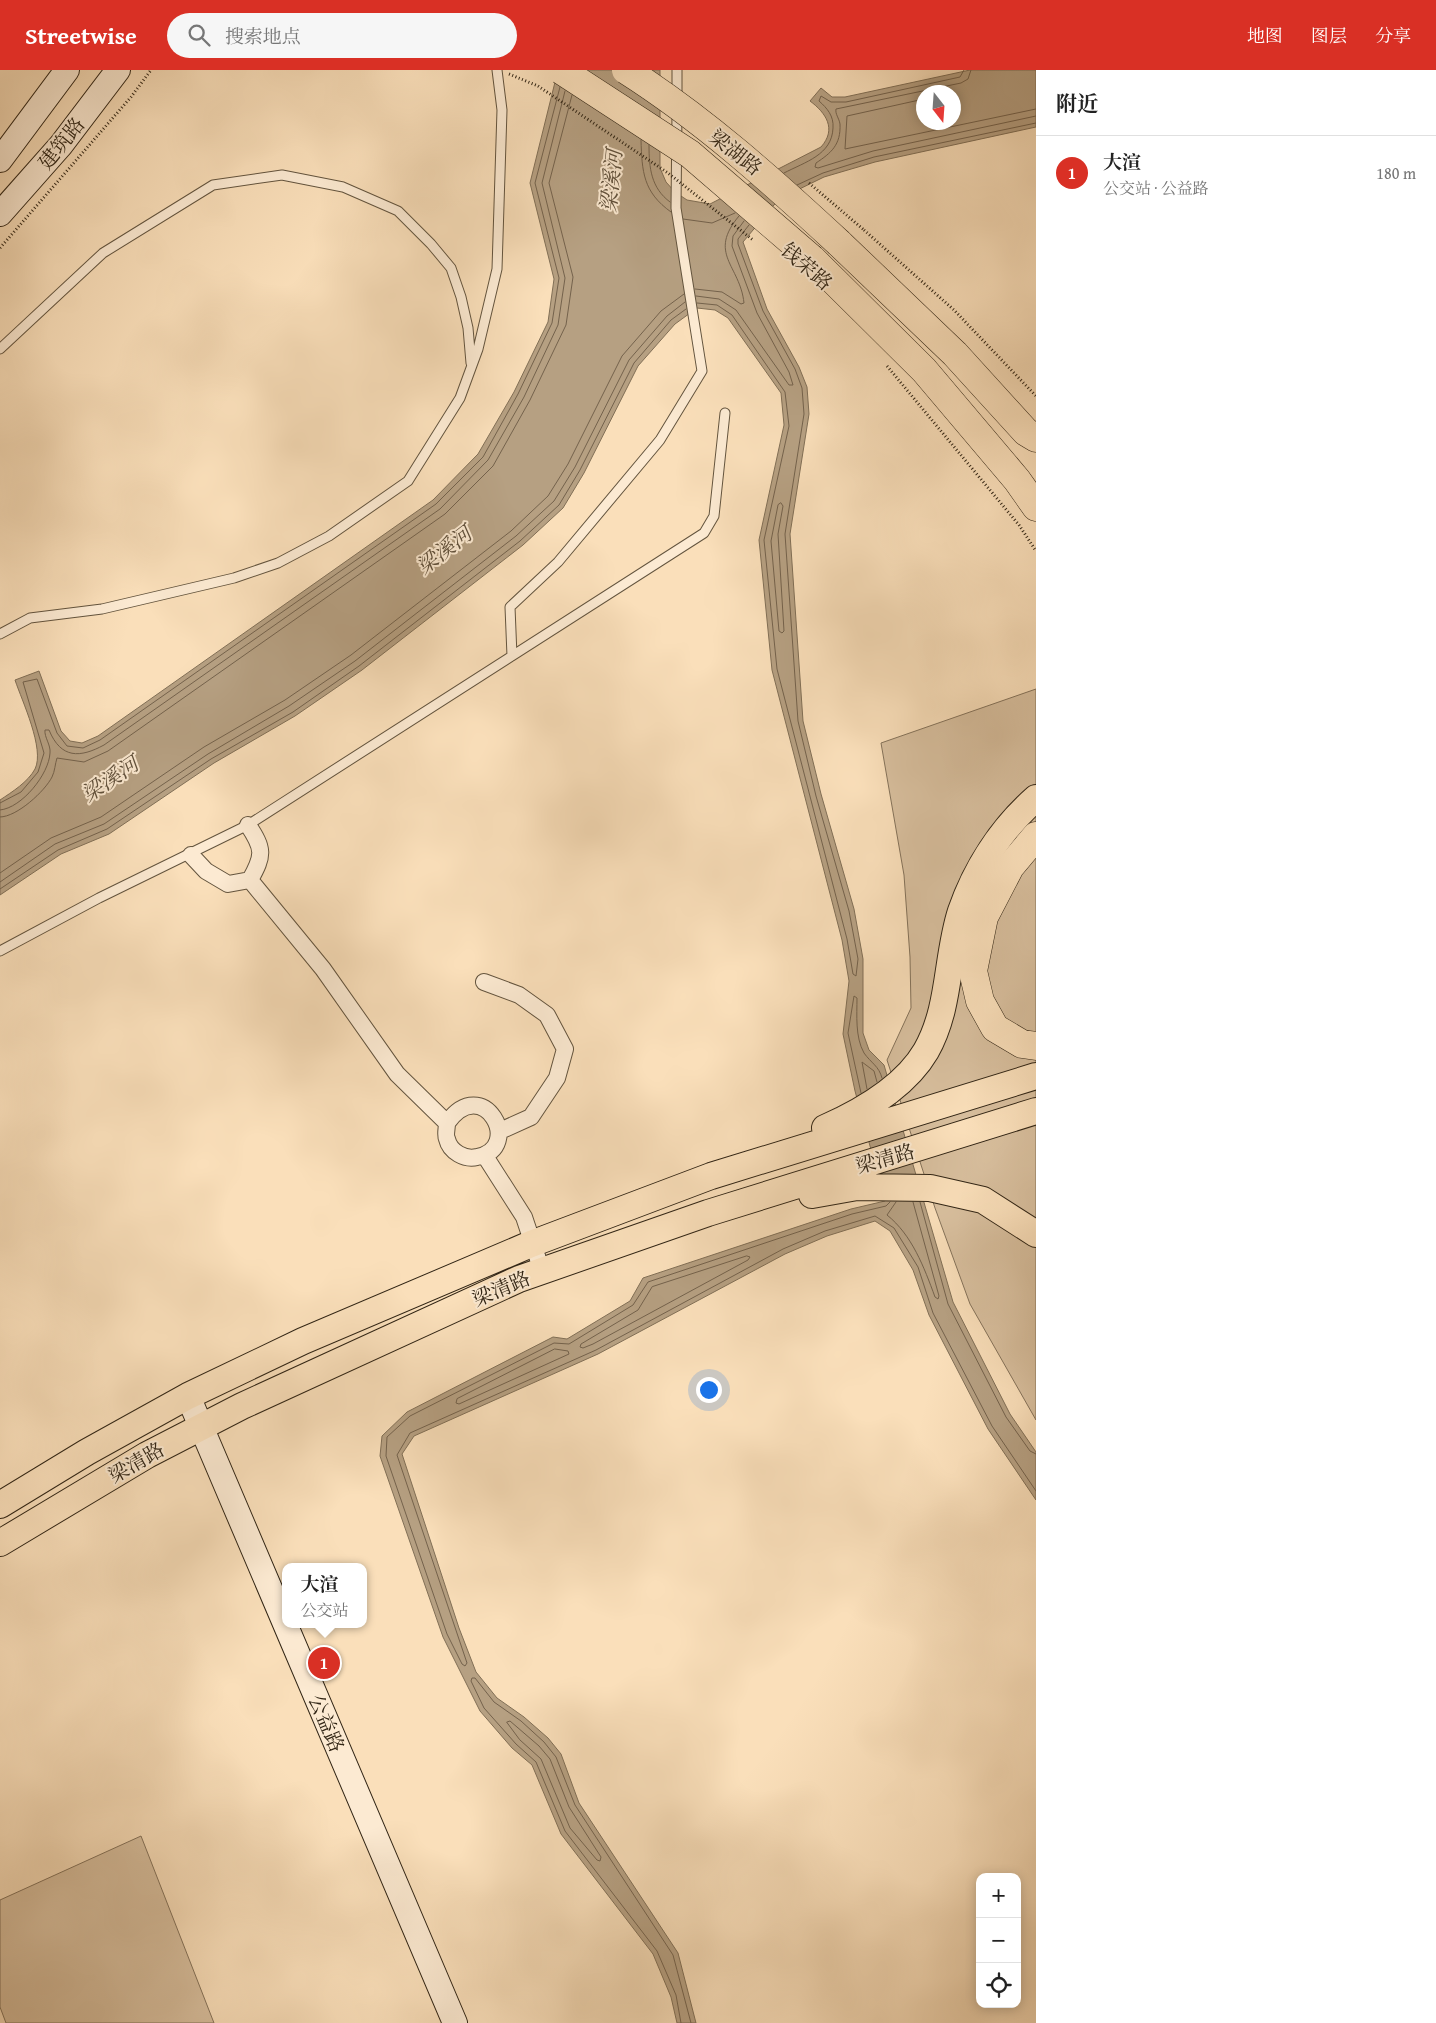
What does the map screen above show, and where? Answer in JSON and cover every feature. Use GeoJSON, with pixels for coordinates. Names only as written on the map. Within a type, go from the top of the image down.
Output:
{"type":"FeatureCollection","features":[{"type":"Feature","properties":{"kind":"highway"},"geometry":{"type":"LineString","coordinates":[[561,70],[690,154],[812,259],[924,370],[1036,505]]}},
{"type":"Feature","properties":{"kind":"highway","name":"梁湖路"},"geometry":{"type":"LineString","coordinates":[[626,70],[650,85],[757,168],[839,242],[955,354],[1033,438]]}},
{"type":"Feature","properties":{"kind":"highway"},"geometry":{"type":"LineString","coordinates":[[1036,836],[1010,867],[984,918],[974,971],[980,1001],[995,1028],[1022,1044],[1036,1046]]}},
{"type":"Feature","properties":{"kind":"main road"},"geometry":{"type":"LineString","coordinates":[[732,1170],[854,1115],[897,1085],[926,1051],[942,1012],[961,911],[989,850],[1036,798]]}},
{"type":"Feature","properties":{"kind":"main road","name":"梁清路"},"geometry":{"type":"LineString","coordinates":[[0,1505],[87,1452],[188,1396],[303,1341],[532,1244],[732,1170],[1036,1076]]}},
{"type":"Feature","properties":{"kind":"main road","name":"梁清路"},"geometry":{"type":"LineString","coordinates":[[0,1543],[147,1455],[200,1427],[518,1279],[708,1213],[855,1177],[930,1145],[1036,1111]]}},
{"type":"Feature","properties":{"kind":"main road"},"geometry":{"type":"LineString","coordinates":[[855,1177],[930,1188],[983,1200],[1036,1234]]}},
{"type":"Feature","properties":{"kind":"street","name":"建筑路"},"geometry":{"type":"LineString","coordinates":[[0,160],[68,70]]}},
{"type":"Feature","properties":{"kind":"street","name":"建筑路"},"geometry":{"type":"LineString","coordinates":[[0,214],[62,144],[118,70]]}},
{"type":"Feature","properties":{"kind":"street"},"geometry":{"type":"LineString","coordinates":[[29,124],[62,144]]}},
{"type":"Feature","properties":{"kind":"street"},"geometry":{"type":"LineString","coordinates":[[191,854],[206,871],[228,884],[250,880],[260,863],[260,842],[248,825]]}},
{"type":"Feature","properties":{"kind":"street"},"geometry":{"type":"LineString","coordinates":[[250,880],[323,970],[397,1074],[447,1123]]}},
{"type":"Feature","properties":{"kind":"street"},"geometry":{"type":"LineString","coordinates":[[484,982],[520,995],[547,1015],[564,1049],[557,1078],[531,1117],[500,1131]]}},
{"type":"Feature","properties":{"kind":"street"},"geometry":{"type":"LineString","coordinates":[[469,1105],[484,1107],[495,1117],[500,1131],[496,1145],[485,1156],[470,1159],[455,1152],[447,1139],[447,1123],[455,1111],[469,1105]]}},
{"type":"Feature","properties":{"kind":"street"},"geometry":{"type":"LineString","coordinates":[[485,1156],[524,1217],[542,1271]]}},
{"type":"Feature","properties":{"kind":"street","name":"公益路"},"geometry":{"type":"LineString","coordinates":[[188,1396],[282,1619]]}},
{"type":"Feature","properties":{"kind":"street","name":"公益路"},"geometry":{"type":"LineString","coordinates":[[286,1628],[455,2023]]}},
{"type":"Feature","properties":{"kind":"lane"},"geometry":{"type":"LineString","coordinates":[[0,634],[30,618],[102,610],[234,578],[278,563],[329,536],[408,480],[460,398],[478,349],[497,269],[502,110],[496,70]]}},
{"type":"Feature","properties":{"kind":"lane"},"geometry":{"type":"LineString","coordinates":[[512,656],[510,607],[558,562],[660,440],[702,371],[676,208],[677,70]]}},
{"type":"Feature","properties":{"kind":"lane"},"geometry":{"type":"LineString","coordinates":[[0,349],[103,253],[213,184],[282,176],[343,187],[398,211],[431,244],[451,268],[461,297],[468,328],[471,367]]}},
{"type":"Feature","properties":{"kind":"lane"},"geometry":{"type":"LineString","coordinates":[[0,951],[99,898],[248,825],[704,534],[714,516],[725,413]]}},
{"type":"Feature","properties":{"kind":"path","name":"钱荣路"},"geometry":{"type":"LineString","coordinates":[[507,73],[538,86],[668,173],[754,241]]}},
{"type":"Feature","properties":{"kind":"path"},"geometry":{"type":"LineString","coordinates":[[864,230],[954,310],[1036,396]]}},
{"type":"Feature","properties":{"kind":"path"},"geometry":{"type":"LineString","coordinates":[[885,365],[1019,525],[1036,551]]}},
{"type":"Feature","properties":{"kind":"shaded area"},"geometry":{"type":"Polygon","coordinates":[[[1036,689],[1036,1420],[970,1304],[935,1208],[887,1060],[911,1008],[910,957],[904,875],[881,743],[1036,689]]]}},
{"type":"Feature","properties":{"kind":"shaded area"},"geometry":{"type":"Polygon","coordinates":[[[141,1836],[214,2023],[6,2023],[0,2007],[0,1900],[141,1836]]]}},
{"type":"Feature","properties":{"kind":"water","name":"梁溪河"},"geometry":{"type":"Polygon","coordinates":[[[558,70],[660,70],[660,168],[666,182],[675,192],[687,200],[710,204],[821,147],[828,134],[828,122],[821,111],[810,101],[821,88],[832,97],[845,97],[970,70],[1036,70],[1036,127],[875,162],[824,177],[779,199],[743,242],[767,309],[799,367],[807,387],[809,414],[790,534],[803,721],[821,794],[854,909],[863,959],[863,1033],[869,1050],[884,1065],[953,1302],[1010,1414],[1036,1452],[1036,1500],[988,1429],[929,1315],[913,1270],[890,1231],[875,1221],[827,1236],[785,1254],[598,1354],[414,1436],[402,1454],[459,1628],[476,1672],[497,1698],[524,1717],[548,1738],[561,1754],[579,1803],[678,1953],[696,2023],[677,2023],[671,1997],[653,1954],[561,1834],[532,1765],[512,1748],[480,1711],[443,1637],[380,1456],[382,1436],[407,1412],[553,1337],[567,1339],[630,1301],[643,1278],[851,1209],[885,1201],[855,1091],[843,1034],[849,981],[842,940],[772,670],[759,540],[784,425],[781,393],[728,318],[715,310],[697,308],[675,324],[638,366],[584,473],[563,508],[523,545],[362,670],[295,716],[214,763],[109,834],[61,854],[0,895],[0,800],[28,778],[35,769],[37,760],[35,738],[15,680],[39,671],[61,731],[70,741],[82,743],[98,736],[433,500],[478,454],[514,392],[548,322],[554,279],[530,183],[558,70]]]}},
{"type":"Feature","properties":{"kind":"place","name":"大渲"},"geometry":{"type":"Point","coordinates":[324,1663]}}]}
